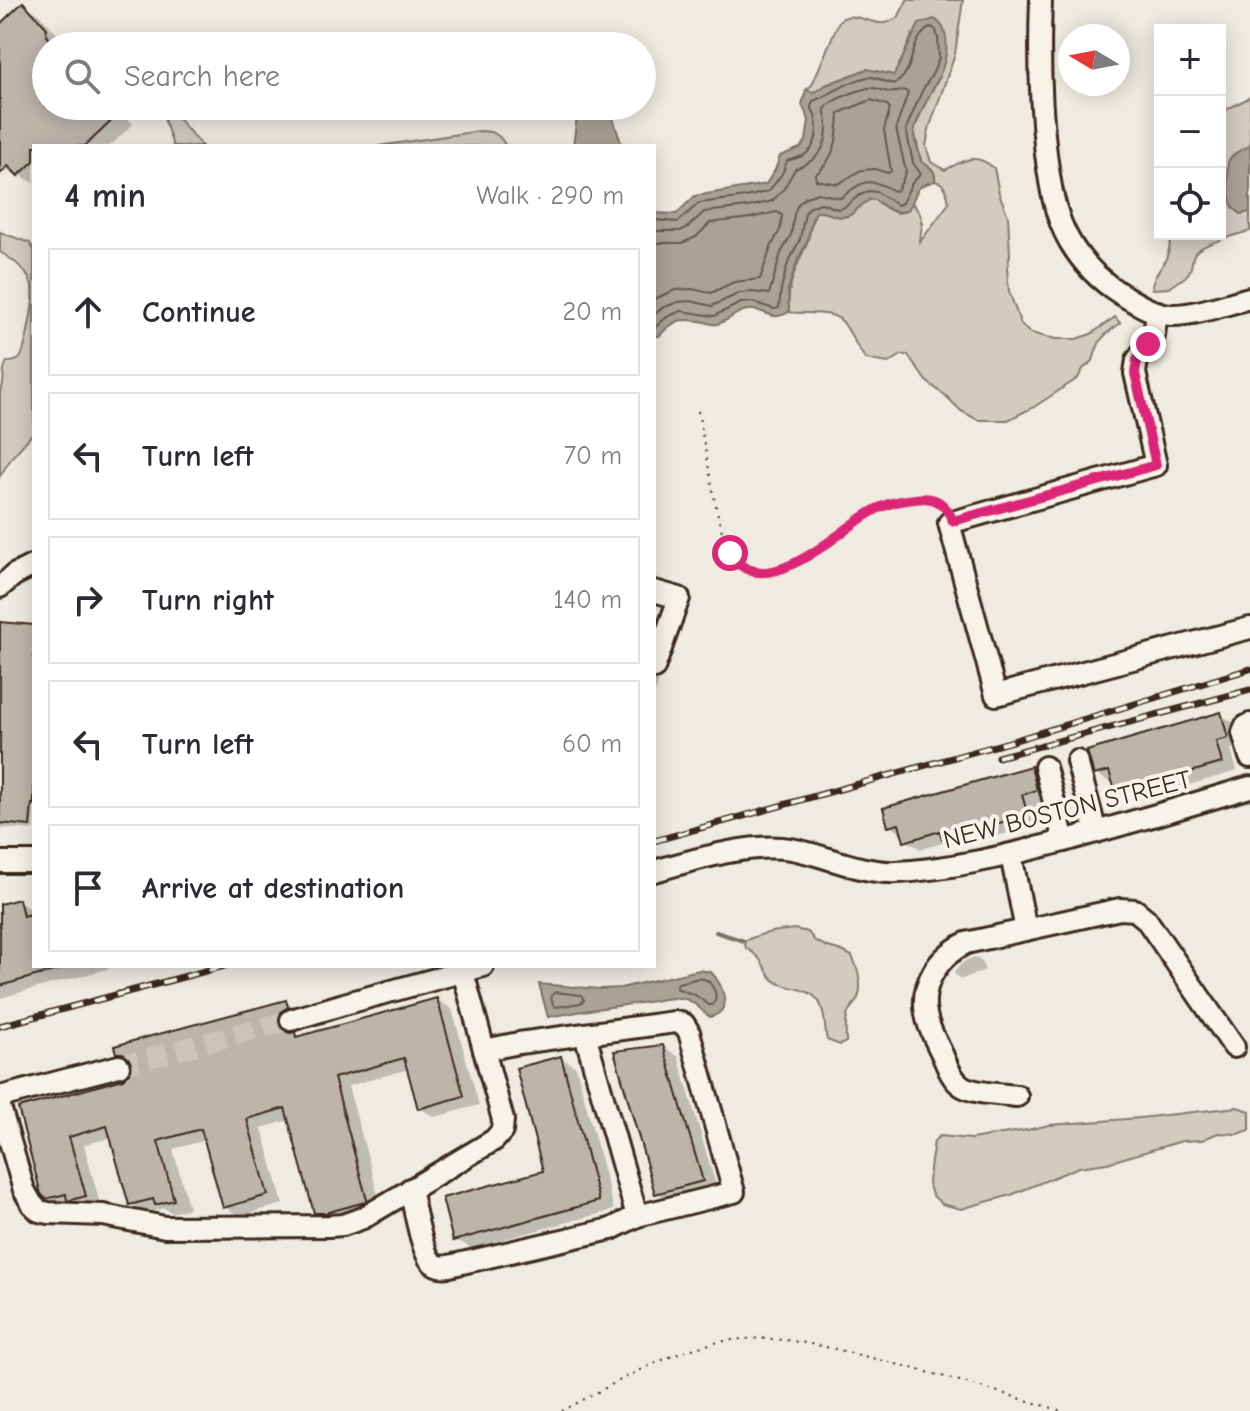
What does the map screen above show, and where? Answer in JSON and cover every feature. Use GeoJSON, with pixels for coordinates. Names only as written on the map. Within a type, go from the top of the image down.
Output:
{"type":"FeatureCollection","features":[{"type":"Feature","properties":{"kind":"street"},"geometry":{"type":"LineString","coordinates":[[1041,0],[1041,92],[1051,191],[1069,241],[1087,267],[1126,297],[1157,312],[1172,315],[1250,298]]}},
{"type":"Feature","properties":{"kind":"street"},"geometry":{"type":"LineString","coordinates":[[1157,312],[1154,335],[1137,360],[1135,373],[1156,465],[949,523],[996,695],[1250,628]]}},
{"type":"Feature","properties":{"kind":"street"},"geometry":{"type":"LineString","coordinates":[[0,587],[32,566]]}},
{"type":"Feature","properties":{"kind":"street"},"geometry":{"type":"LineString","coordinates":[[656,592],[679,598],[656,662]]}},
{"type":"Feature","properties":{"kind":"street"},"geometry":{"type":"LineString","coordinates":[[1250,724],[1243,733],[1250,757]]}},
{"type":"Feature","properties":{"kind":"street"},"geometry":{"type":"LineString","coordinates":[[1077,761],[1096,832]]}},
{"type":"Feature","properties":{"kind":"street"},"geometry":{"type":"LineString","coordinates":[[1045,767],[1064,841]]}},
{"type":"Feature","properties":{"kind":"street","name":"NEW BOSTON STREET"},"geometry":{"type":"LineString","coordinates":[[656,871],[738,851],[775,847],[868,869],[896,872],[961,866],[1064,841],[1250,787]]}},
{"type":"Feature","properties":{"kind":"street"},"geometry":{"type":"LineString","coordinates":[[1011,855],[1026,930]]}},
{"type":"Feature","properties":{"kind":"street"},"geometry":{"type":"LineString","coordinates":[[0,862],[32,862]]}},
{"type":"Feature","properties":{"kind":"street"},"geometry":{"type":"LineString","coordinates":[[1017,1096],[972,1090],[958,1083],[951,1074],[925,1013],[925,995],[934,971],[951,952],[966,943],[1120,909],[1139,912],[1234,1047]]}},
{"type":"Feature","properties":{"kind":"street"},"geometry":{"type":"LineString","coordinates":[[291,1020],[476,968]]}},
{"type":"Feature","properties":{"kind":"street"},"geometry":{"type":"LineString","coordinates":[[0,1107],[24,1190],[32,1204],[44,1213],[103,1215],[165,1227],[350,1224],[494,1140],[502,1131],[503,1120],[463,972]]}},
{"type":"Feature","properties":{"kind":"street"},"geometry":{"type":"LineString","coordinates":[[410,1189],[428,1256],[433,1263],[441,1266],[611,1229],[637,1216],[734,1192],[689,1032],[684,1024],[675,1022],[484,1050]]}},
{"type":"Feature","properties":{"kind":"street"},"geometry":{"type":"LineString","coordinates":[[585,1034],[637,1216]]}},
{"type":"Feature","properties":{"kind":"street"},"geometry":{"type":"LineString","coordinates":[[0,1097],[119,1066]]}},
{"type":"Feature","properties":{"kind":"path"},"geometry":{"type":"LineString","coordinates":[[698,411],[722,530],[732,556],[750,570],[765,572],[783,569],[800,561],[865,515],[892,503],[918,498],[935,499],[947,509],[953,521]]}},
{"type":"Feature","properties":{"kind":"path"},"geometry":{"type":"LineString","coordinates":[[562,1411],[687,1351],[726,1341],[767,1338],[811,1343],[943,1376],[1062,1411]]}},
{"type":"Feature","properties":{"kind":"shaded area"},"geometry":{"type":"Polygon","coordinates":[[[907,0],[963,0],[955,54],[926,146],[931,162],[945,170],[975,159],[994,168],[1008,216],[1009,291],[1021,325],[1038,335],[1076,339],[1091,334],[1115,317],[1120,323],[1102,339],[1093,361],[1078,378],[1008,420],[978,420],[961,411],[926,381],[908,355],[888,363],[866,359],[845,325],[834,316],[789,312],[791,285],[816,212],[844,216],[873,199],[898,213],[912,203],[921,218],[920,242],[949,203],[946,189],[935,181],[933,171],[921,161],[914,130],[940,77],[912,35],[894,76],[867,69],[817,91],[806,90],[812,85],[839,21],[855,17],[887,23],[898,18],[907,0]]]}},
{"type":"Feature","properties":{"kind":"shaded area"},"geometry":{"type":"Polygon","coordinates":[[[1250,97],[1250,231],[1226,238],[1226,168],[1226,110],[1250,97]]]}},
{"type":"Feature","properties":{"kind":"shaded area"},"geometry":{"type":"Polygon","coordinates":[[[165,120],[179,120],[200,144],[172,144],[165,120]]]}},
{"type":"Feature","properties":{"kind":"shaded area"},"geometry":{"type":"Polygon","coordinates":[[[479,131],[496,134],[505,144],[391,144],[479,131]]]}},
{"type":"Feature","properties":{"kind":"shaded area"},"geometry":{"type":"Polygon","coordinates":[[[0,232],[30,243],[32,287],[25,272],[0,252],[0,232]]]}},
{"type":"Feature","properties":{"kind":"shaded area"},"geometry":{"type":"Polygon","coordinates":[[[1170,240],[1221,240],[1195,253],[1190,271],[1170,288],[1152,289],[1168,253],[1170,240]]]}},
{"type":"Feature","properties":{"kind":"shaded area"},"geometry":{"type":"Polygon","coordinates":[[[32,303],[32,434],[0,476],[0,391],[4,369],[7,362],[19,359],[32,303]]]}},
{"type":"Feature","properties":{"kind":"shaded area"},"geometry":{"type":"Polygon","coordinates":[[[794,929],[808,932],[815,941],[852,956],[854,961],[860,989],[847,1016],[846,1042],[840,1045],[827,1040],[823,1011],[817,999],[805,991],[775,981],[754,953],[746,948],[744,941],[750,938],[794,929]]]}},
{"type":"Feature","properties":{"kind":"shaded area"},"geometry":{"type":"Polygon","coordinates":[[[1237,1107],[1250,1111],[1250,1130],[1237,1134],[1218,1133],[1202,1140],[1182,1141],[1107,1163],[1079,1167],[1011,1195],[961,1209],[942,1204],[932,1195],[928,1182],[934,1141],[940,1136],[971,1139],[1049,1125],[1237,1107]]]}},
{"type":"Feature","properties":{"kind":"water"},"geometry":{"type":"Polygon","coordinates":[[[934,19],[941,24],[946,38],[945,60],[914,134],[921,161],[933,171],[935,181],[919,189],[908,210],[903,212],[890,209],[873,199],[846,217],[816,212],[788,290],[789,312],[774,316],[748,310],[716,324],[679,321],[656,336],[656,213],[676,214],[695,196],[766,184],[780,156],[800,148],[806,141],[809,120],[802,105],[806,90],[817,91],[867,69],[894,75],[919,24],[934,19]]]}},
{"type":"Feature","properties":{"kind":"water"},"geometry":{"type":"Polygon","coordinates":[[[576,120],[614,120],[621,144],[573,144],[576,120]]]}},
{"type":"Feature","properties":{"kind":"water"},"geometry":{"type":"Polygon","coordinates":[[[1250,146],[1250,212],[1241,214],[1231,202],[1228,163],[1233,155],[1250,146]]]}},
{"type":"Feature","properties":{"kind":"water"},"geometry":{"type":"Polygon","coordinates":[[[699,970],[711,972],[724,997],[722,1009],[710,1017],[692,1002],[676,998],[548,1017],[539,984],[620,988],[699,970]]]}},
{"type":"Feature","properties":{"kind":"building"},"geometry":{"type":"Polygon","coordinates":[[[23,2],[47,28],[46,32],[32,32],[32,120],[113,120],[87,144],[32,144],[32,163],[18,176],[8,166],[0,174],[0,24],[23,2]]]}},
{"type":"Feature","properties":{"kind":"building"},"geometry":{"type":"Polygon","coordinates":[[[0,622],[32,625],[32,804],[30,826],[0,823],[0,622]]]}},
{"type":"Feature","properties":{"kind":"building"},"geometry":{"type":"Polygon","coordinates":[[[1221,712],[1228,738],[1216,741],[1222,763],[1116,793],[1109,771],[1094,775],[1087,751],[1221,712]]]}},
{"type":"Feature","properties":{"kind":"building"},"geometry":{"type":"Polygon","coordinates":[[[1031,766],[1037,790],[1022,795],[1028,815],[942,839],[940,831],[904,842],[899,824],[888,827],[883,808],[1031,766]]]}},
{"type":"Feature","properties":{"kind":"building"},"geometry":{"type":"Polygon","coordinates":[[[19,899],[23,916],[32,914],[32,968],[60,969],[0,986],[0,904],[19,899]]]}},
{"type":"Feature","properties":{"kind":"building"},"geometry":{"type":"Polygon","coordinates":[[[437,998],[464,1096],[418,1109],[404,1058],[334,1078],[367,1200],[365,1202],[314,1213],[285,1108],[247,1119],[268,1195],[223,1208],[201,1129],[158,1141],[174,1200],[155,1205],[153,1199],[129,1205],[107,1126],[69,1137],[86,1196],[67,1201],[66,1194],[46,1199],[41,1194],[18,1108],[123,1079],[132,1064],[128,1056],[116,1053],[114,1046],[286,1000],[288,1007],[281,1012],[278,1023],[283,1030],[295,1032],[296,1037],[437,998]]]}},
{"type":"Feature","properties":{"kind":"building"},"geometry":{"type":"Polygon","coordinates":[[[663,1045],[703,1181],[655,1194],[614,1051],[663,1045]]]}},
{"type":"Feature","properties":{"kind":"building"},"geometry":{"type":"Polygon","coordinates":[[[561,1056],[599,1201],[453,1241],[442,1198],[543,1171],[516,1068],[561,1056]]]}},
{"type":"Feature","properties":{"kind":"waterway"},"geometry":{"type":"LineString","coordinates":[[716,932],[744,941]]}},
{"type":"Feature","properties":{"kind":"tunnel"},"geometry":{"type":"LineString","coordinates":[[119,1066],[291,1020]]}},
{"type":"Feature","properties":{"kind":"railway"},"geometry":{"type":"LineString","coordinates":[[656,840],[1009,742],[1250,669]]}},
{"type":"Feature","properties":{"kind":"railway"},"geometry":{"type":"LineString","coordinates":[[998,757],[1250,690]]}},
{"type":"Feature","properties":{"kind":"railway"},"geometry":{"type":"LineString","coordinates":[[0,1026],[217,968]]}},
{"type":"Feature","properties":{"kind":"route"},"geometry":{"type":"LineString","coordinates":[[730,553],[747,569],[769,572],[800,561],[865,515],[892,503],[918,498],[935,499],[947,509],[953,521],[1156,465],[1135,373],[1137,360],[1148,344]]}}]}
